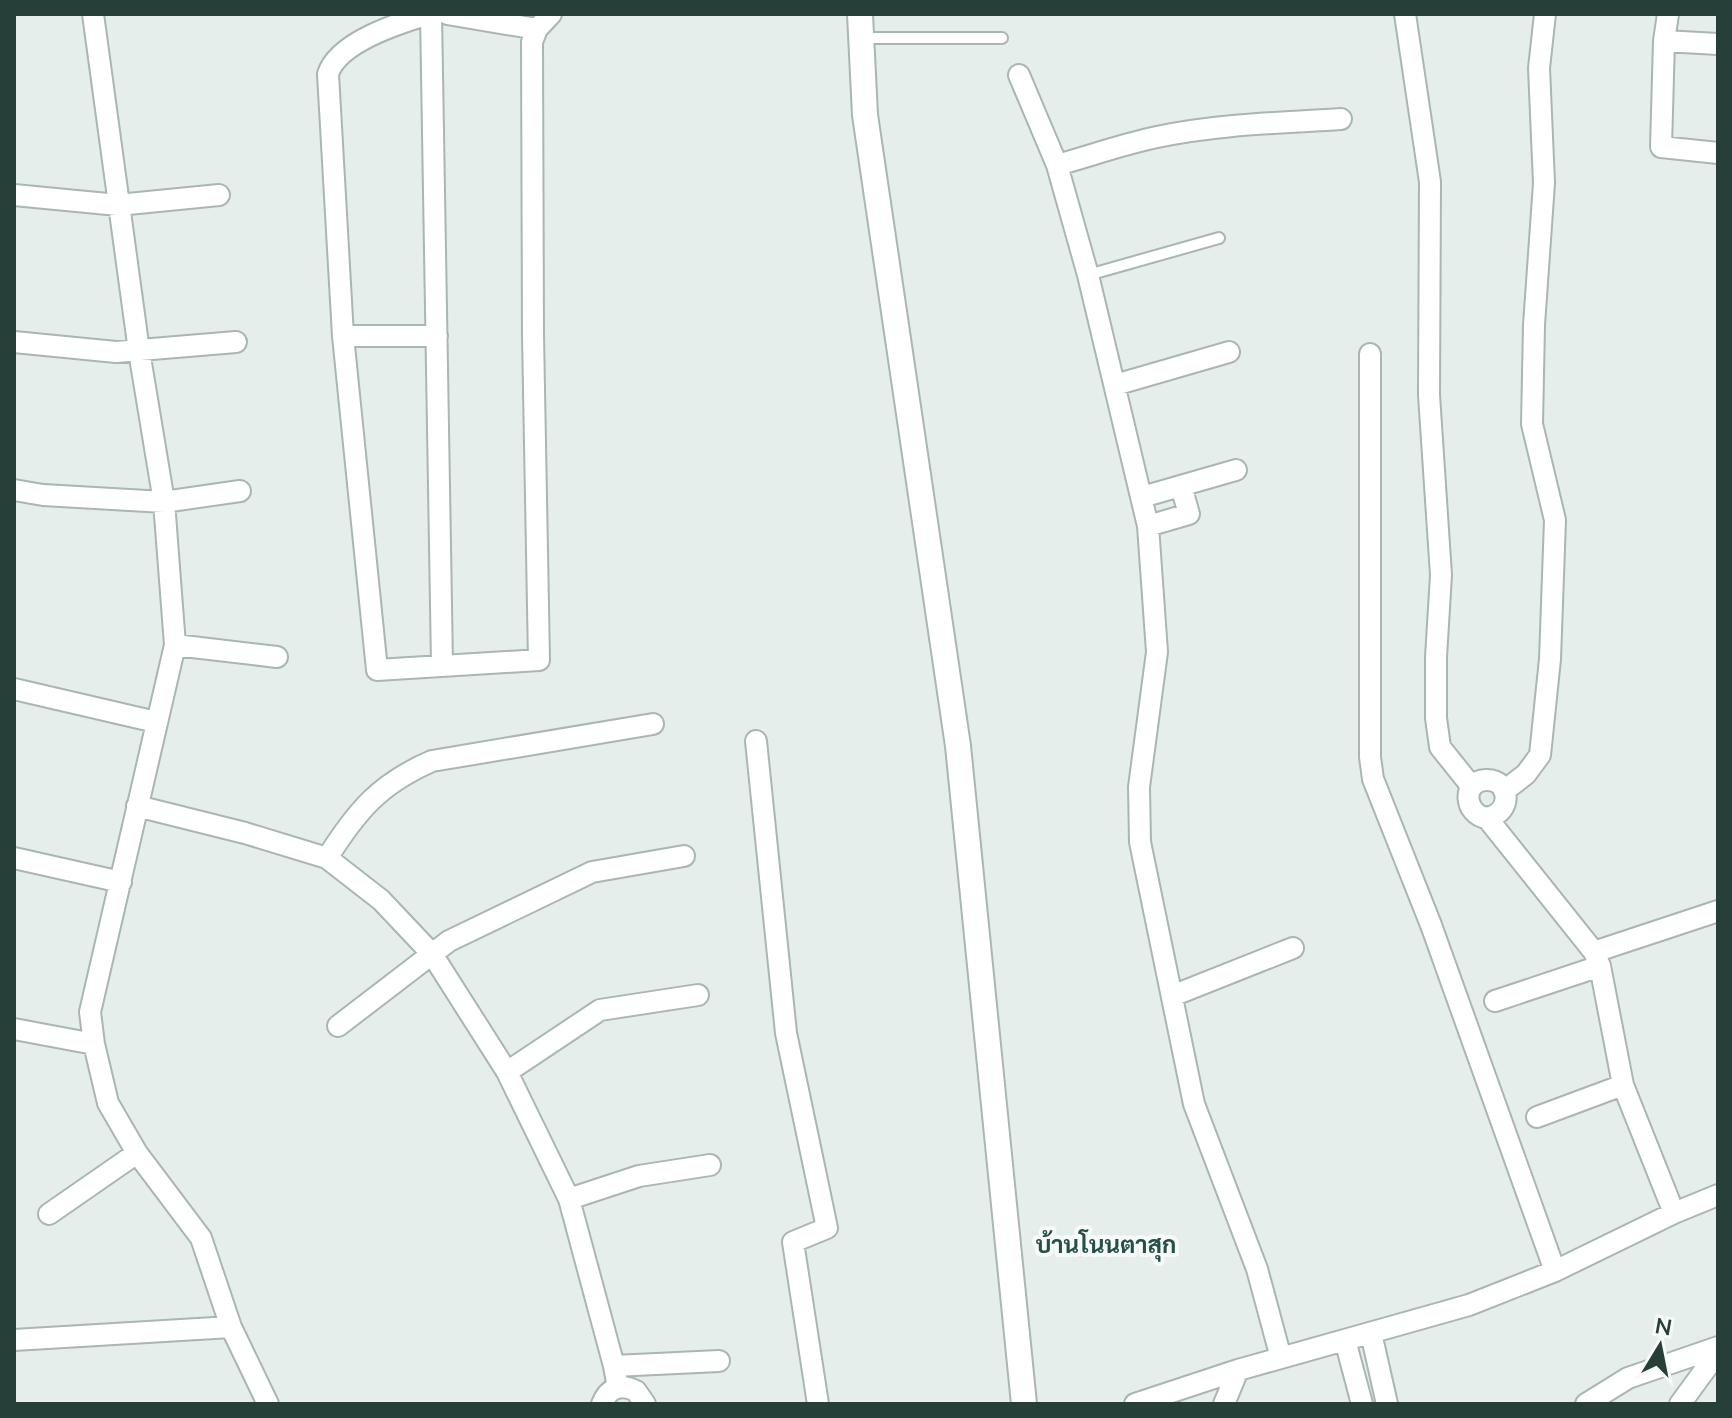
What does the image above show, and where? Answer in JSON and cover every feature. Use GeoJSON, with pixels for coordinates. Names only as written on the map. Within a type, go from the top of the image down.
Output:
{"type":"FeatureCollection","features":[{"type":"Feature","properties":{"kind":"street"},"geometry":{"type":"LineString","coordinates":[[93,14],[139,351],[164,502],[175,645],[90,1012],[94,1044],[108,1103],[137,1153],[201,1238],[231,1327],[268,1404]]}},
{"type":"Feature","properties":{"kind":"street"},"geometry":{"type":"LineString","coordinates":[[442,664],[430,14],[395,24],[365,39],[331,64],[328,74],[343,336],[377,670],[539,660],[532,42],[537,29],[551,14]]}},
{"type":"Feature","properties":{"kind":"street"},"geometry":{"type":"LineString","coordinates":[[447,14],[537,29]]}},
{"type":"Feature","properties":{"kind":"street"},"geometry":{"type":"LineString","coordinates":[[1405,14],[1430,182],[1429,395],[1441,575],[1436,657],[1437,728],[1444,755],[1472,787]]}},
{"type":"Feature","properties":{"kind":"street"},"geometry":{"type":"LineString","coordinates":[[1504,791],[1526,774],[1540,755],[1550,659],[1555,520],[1532,424],[1534,325],[1544,183],[1539,68],[1545,14]]}},
{"type":"Feature","properties":{"kind":"street"},"geometry":{"type":"LineString","coordinates":[[1668,14],[1664,41],[1661,147],[1718,153]]}},
{"type":"Feature","properties":{"kind":"street"},"geometry":{"type":"LineString","coordinates":[[860,26],[865,115],[958,746],[1024,1404]]}},
{"type":"Feature","properties":{"kind":"street"},"geometry":{"type":"LineString","coordinates":[[1664,41],[1718,44]]}},
{"type":"Feature","properties":{"kind":"street"},"geometry":{"type":"LineString","coordinates":[[1019,75],[1057,165],[1088,275],[1148,526],[1157,652],[1139,787],[1140,842],[1194,1104],[1257,1269],[1281,1358]]}},
{"type":"Feature","properties":{"kind":"street"},"geometry":{"type":"LineString","coordinates":[[1057,165],[1154,137],[1214,127],[1341,119]]}},
{"type":"Feature","properties":{"kind":"street"},"geometry":{"type":"LineString","coordinates":[[14,195],[118,205],[219,195]]}},
{"type":"Feature","properties":{"kind":"street"},"geometry":{"type":"LineString","coordinates":[[343,336],[437,336]]}},
{"type":"Feature","properties":{"kind":"street"},"geometry":{"type":"LineString","coordinates":[[14,342],[116,352],[236,342]]}},
{"type":"Feature","properties":{"kind":"street"},"geometry":{"type":"LineString","coordinates":[[1115,385],[1229,352]]}},
{"type":"Feature","properties":{"kind":"street"},"geometry":{"type":"LineString","coordinates":[[1370,354],[1370,757],[1373,779],[1431,925],[1555,1271]]}},
{"type":"Feature","properties":{"kind":"street"},"geometry":{"type":"LineString","coordinates":[[1142,497],[1236,470]]}},
{"type":"Feature","properties":{"kind":"street"},"geometry":{"type":"LineString","coordinates":[[1148,526],[1189,514],[1181,486]]}},
{"type":"Feature","properties":{"kind":"street"},"geometry":{"type":"LineString","coordinates":[[14,490],[43,495],[164,502],[240,491]]}},
{"type":"Feature","properties":{"kind":"street"},"geometry":{"type":"LineString","coordinates":[[175,645],[277,657]]}},
{"type":"Feature","properties":{"kind":"street"},"geometry":{"type":"LineString","coordinates":[[14,689],[156,722]]}},
{"type":"Feature","properties":{"kind":"street"},"geometry":{"type":"LineString","coordinates":[[327,858],[353,817],[375,796],[404,774],[432,761],[653,724]]}},
{"type":"Feature","properties":{"kind":"street"},"geometry":{"type":"LineString","coordinates":[[756,741],[786,1033],[827,1228],[793,1242],[818,1404]]}},
{"type":"Feature","properties":{"kind":"street"},"geometry":{"type":"LineString","coordinates":[[1477,782],[1495,782],[1506,797],[1503,809],[1494,817],[1487,818],[1471,810],[1468,798],[1472,787],[1477,782]]}},
{"type":"Feature","properties":{"kind":"street"},"geometry":{"type":"LineString","coordinates":[[137,806],[245,833],[327,858],[381,900],[432,954],[507,1072],[569,1199],[618,1388]]}},
{"type":"Feature","properties":{"kind":"street"},"geometry":{"type":"LineString","coordinates":[[1487,818],[1597,959],[1623,1085],[1674,1213]]}},
{"type":"Feature","properties":{"kind":"street"},"geometry":{"type":"LineString","coordinates":[[338,1026],[449,941],[592,872],[684,856]]}},
{"type":"Feature","properties":{"kind":"street"},"geometry":{"type":"LineString","coordinates":[[14,858],[121,882]]}},
{"type":"Feature","properties":{"kind":"street"},"geometry":{"type":"LineString","coordinates":[[1495,1001],[1718,911]]}},
{"type":"Feature","properties":{"kind":"street"},"geometry":{"type":"LineString","coordinates":[[1172,996],[1293,948]]}},
{"type":"Feature","properties":{"kind":"street"},"geometry":{"type":"LineString","coordinates":[[507,1072],[600,1010],[698,995]]}},
{"type":"Feature","properties":{"kind":"street"},"geometry":{"type":"LineString","coordinates":[[14,1029],[94,1044]]}},
{"type":"Feature","properties":{"kind":"street"},"geometry":{"type":"LineString","coordinates":[[1537,1117],[1623,1085]]}},
{"type":"Feature","properties":{"kind":"street"},"geometry":{"type":"LineString","coordinates":[[49,1214],[137,1153]]}},
{"type":"Feature","properties":{"kind":"street"},"geometry":{"type":"LineString","coordinates":[[569,1199],[639,1176],[710,1165]]}},
{"type":"Feature","properties":{"kind":"street"},"geometry":{"type":"LineString","coordinates":[[1135,1404],[1238,1370],[1469,1305],[1555,1271],[1674,1213],[1717,1199]]}},
{"type":"Feature","properties":{"kind":"street"},"geometry":{"type":"LineString","coordinates":[[14,1340],[231,1327]]}},
{"type":"Feature","properties":{"kind":"street"},"geometry":{"type":"LineString","coordinates":[[1371,1333],[1387,1404]]}},
{"type":"Feature","properties":{"kind":"street"},"geometry":{"type":"LineString","coordinates":[[1345,1340],[1362,1404]]}},
{"type":"Feature","properties":{"kind":"street"},"geometry":{"type":"LineString","coordinates":[[1586,1404],[1628,1378],[1718,1350]]}},
{"type":"Feature","properties":{"kind":"street"},"geometry":{"type":"LineString","coordinates":[[1680,1404],[1718,1350]]}},
{"type":"Feature","properties":{"kind":"street"},"geometry":{"type":"LineString","coordinates":[[614,1366],[719,1361]]}},
{"type":"Feature","properties":{"kind":"street"},"geometry":{"type":"LineString","coordinates":[[1224,1404],[1238,1370]]}},
{"type":"Feature","properties":{"kind":"street"},"geometry":{"type":"LineString","coordinates":[[602,1404],[610,1392],[618,1388],[636,1391],[645,1404]]}},
{"type":"Feature","properties":{"kind":"lane"},"geometry":{"type":"LineString","coordinates":[[860,26],[1002,38]]}},
{"type":"Feature","properties":{"kind":"lane"},"geometry":{"type":"LineString","coordinates":[[1088,275],[1219,238]]}},
{"type":"Feature","properties":{"kind":"district","name":"บ้านโนนตาสุก"},"geometry":{"type":"Point","coordinates":[1106,1244]}}]}
